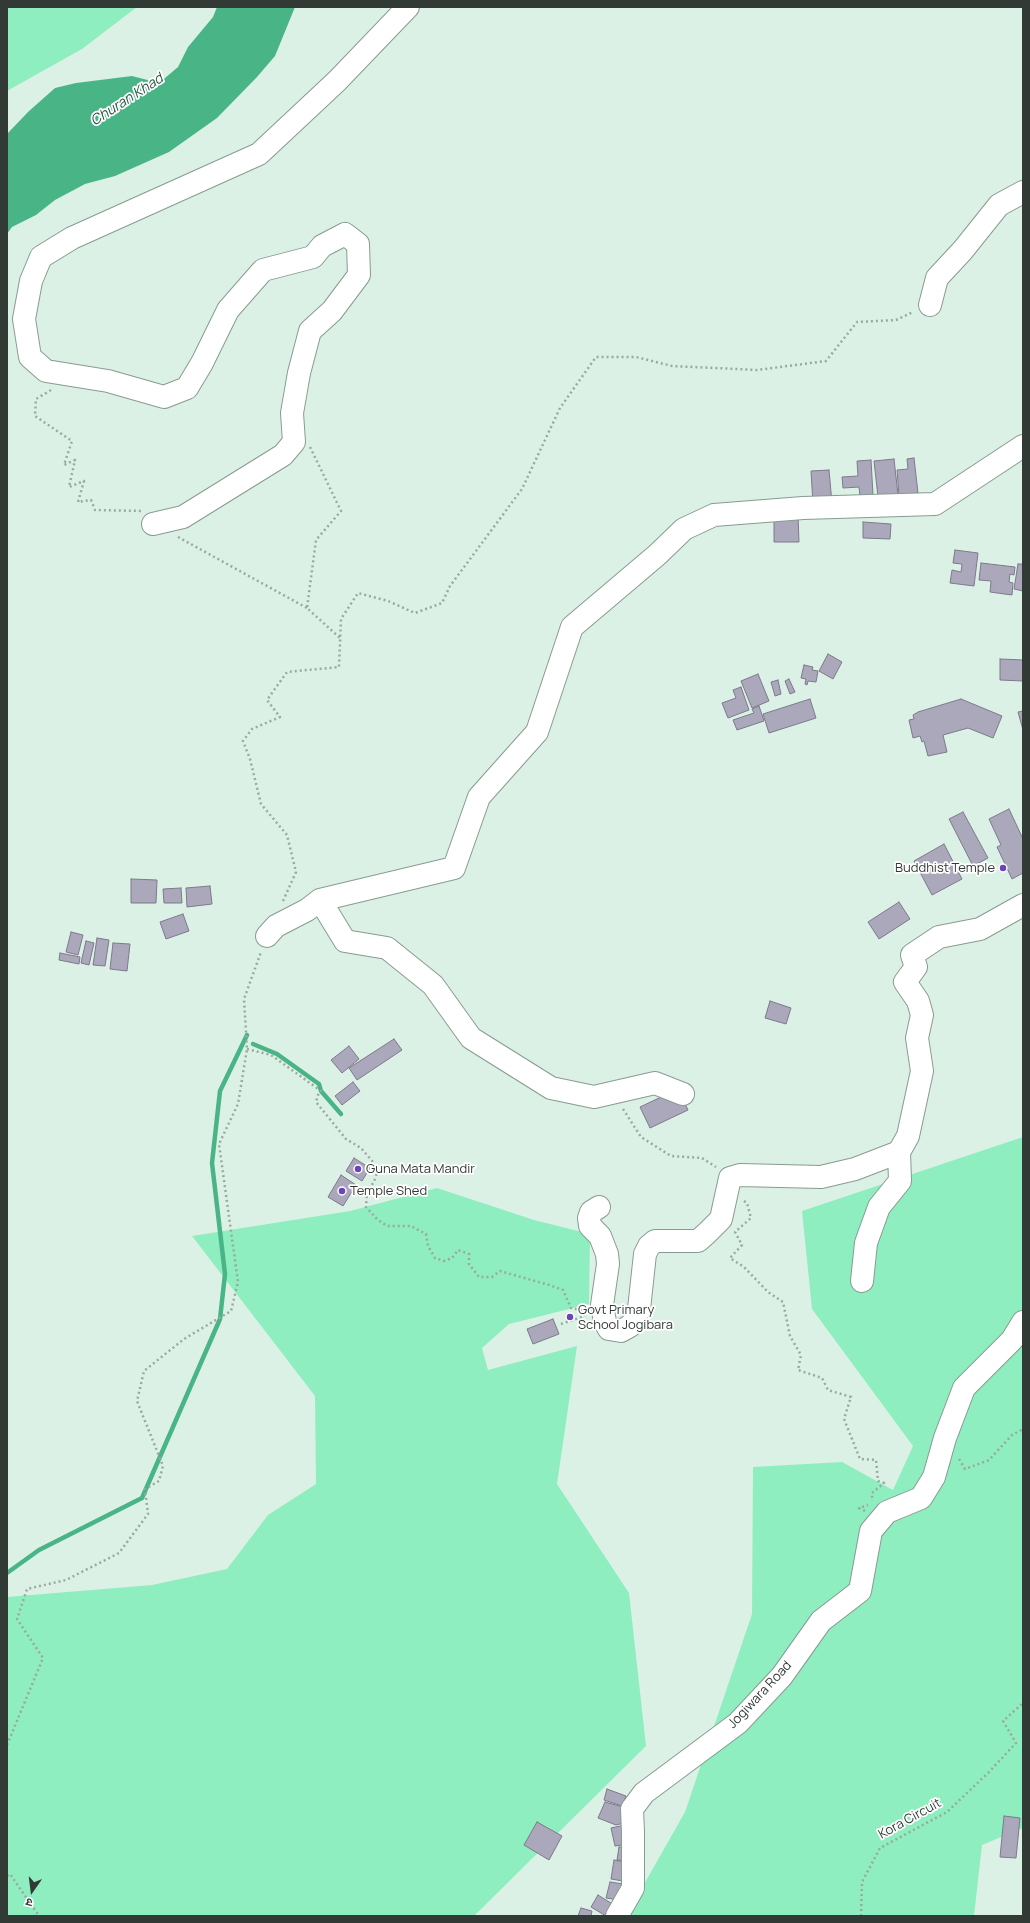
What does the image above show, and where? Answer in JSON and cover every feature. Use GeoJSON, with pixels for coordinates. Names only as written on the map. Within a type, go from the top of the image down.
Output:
{"type":"FeatureCollection","features":[{"type":"Feature","properties":{"kind":"street"},"geometry":{"type":"LineString","coordinates":[[153,524],[183,517],[283,455],[294,442],[292,413],[299,373],[310,331],[332,311],[359,275],[358,244],[345,234],[322,246],[313,257],[263,270],[228,310],[202,363],[187,388],[164,397],[108,381],[46,371],[30,357],[24,319],[31,281],[41,257],[72,238],[259,154],[337,81],[408,7]]}},
{"type":"Feature","properties":{"kind":"street"},"geometry":{"type":"LineString","coordinates":[[930,305],[937,278],[963,250],[999,205],[1023,192]]}},
{"type":"Feature","properties":{"kind":"street"},"geometry":{"type":"LineString","coordinates":[[267,936],[276,926],[307,910],[320,900],[454,868],[479,797],[537,732],[572,627],[657,555],[684,529],[714,515],[803,508],[935,504],[1023,446]]}},
{"type":"Feature","properties":{"kind":"street"},"geometry":{"type":"LineString","coordinates":[[320,900],[345,941],[387,948],[433,985],[471,1038],[550,1088],[594,1097],[654,1083],[684,1094]]}},
{"type":"Feature","properties":{"kind":"street"},"geometry":{"type":"LineString","coordinates":[[862,1281],[866,1243],[879,1207],[900,1181],[899,1152],[908,1136],[922,1071],[917,1038],[922,1015],[918,1001],[905,982],[916,967],[912,955],[939,937],[980,929],[1023,905]]}},
{"type":"Feature","properties":{"kind":"street"},"geometry":{"type":"LineString","coordinates":[[599,1206],[591,1212],[589,1218],[590,1226],[600,1236],[607,1254],[608,1264],[602,1305],[605,1322],[609,1329],[620,1331],[630,1326],[635,1320],[639,1309],[645,1254],[649,1246],[655,1241],[660,1240],[698,1241],[720,1219],[730,1178],[740,1175],[821,1177],[855,1169],[899,1152]]}},
{"type":"Feature","properties":{"kind":"street","name":"Jogiwara Road"},"geometry":{"type":"LineString","coordinates":[[617,1916],[633,1888],[634,1832],[632,1809],[644,1793],[738,1723],[782,1676],[821,1621],[860,1591],[871,1531],[887,1512],[921,1498],[934,1477],[945,1438],[964,1388],[1012,1340],[1023,1322]]}},
{"type":"Feature","properties":{"kind":"path"},"geometry":{"type":"LineString","coordinates":[[280,908],[296,872],[287,835],[262,804],[250,758],[243,741],[252,729],[280,717],[266,700],[287,672],[339,667],[342,619],[358,593],[388,601],[415,613],[442,603],[450,586],[522,488],[560,408],[596,357],[636,358],[672,366],[757,370],[826,362],[857,322],[896,320],[930,305]]}},
{"type":"Feature","properties":{"kind":"path"},"geometry":{"type":"LineString","coordinates":[[52,388],[36,399],[35,416],[72,441],[64,465],[75,460],[69,487],[84,481],[78,502],[91,500],[95,510],[146,511],[153,524],[307,608],[340,638]]}},
{"type":"Feature","properties":{"kind":"path"},"geometry":{"type":"LineString","coordinates":[[293,424],[314,452],[342,511],[316,540],[307,608]]}},
{"type":"Feature","properties":{"kind":"path"},"geometry":{"type":"LineString","coordinates":[[7,1745],[43,1658],[17,1619],[27,1589],[66,1580],[119,1553],[148,1514],[145,1489],[159,1481],[163,1466],[137,1401],[144,1371],[184,1339],[231,1311],[238,1282],[219,1144],[238,1104],[247,1049],[244,999],[267,936]]}},
{"type":"Feature","properties":{"kind":"path"},"geometry":{"type":"LineString","coordinates":[[247,1049],[271,1055],[321,1091],[316,1102],[346,1139],[361,1148],[372,1162],[377,1173],[374,1182],[367,1191],[366,1207],[387,1226],[411,1226],[426,1234],[428,1246],[435,1258],[444,1260],[452,1258],[458,1250],[470,1254],[469,1264],[479,1277],[492,1277],[500,1271],[549,1285],[563,1290],[571,1308],[604,1315]]}},
{"type":"Feature","properties":{"kind":"path"},"geometry":{"type":"LineString","coordinates":[[620,1091],[623,1111],[641,1137],[670,1156],[702,1158],[730,1178]]}},
{"type":"Feature","properties":{"kind":"path"},"geometry":{"type":"LineString","coordinates":[[742,1200],[747,1203],[751,1218],[735,1232],[742,1245],[730,1258],[744,1267],[768,1292],[783,1302],[790,1336],[801,1355],[798,1370],[822,1378],[828,1390],[851,1397],[844,1418],[860,1459],[876,1460],[878,1481],[884,1483],[872,1493],[872,1504],[859,1508],[867,1511],[870,1521],[887,1512]]}},
{"type":"Feature","properties":{"kind":"path"},"geometry":{"type":"LineString","coordinates":[[561,1324],[577,1318],[604,1315]]}},
{"type":"Feature","properties":{"kind":"path"},"geometry":{"type":"LineString","coordinates":[[945,1438],[965,1469],[989,1460],[1012,1435],[1023,1430]]}},
{"type":"Feature","properties":{"kind":"path","name":"Kora Circuit"},"geometry":{"type":"LineString","coordinates":[[861,1916],[862,1882],[880,1848],[947,1812],[989,1772],[1016,1743],[1003,1721],[1023,1703]]}},
{"type":"Feature","properties":{"kind":"path"},"geometry":{"type":"LineString","coordinates":[[7,1876],[10,1874],[39,1916]]}},
{"type":"Feature","properties":{"kind":"shaded area"},"geometry":{"type":"Polygon","coordinates":[[[7,7],[137,7],[82,49],[7,91],[7,7]]]}},
{"type":"Feature","properties":{"kind":"shaded area"},"geometry":{"type":"Polygon","coordinates":[[[1023,1137],[1023,1828],[982,1845],[974,1916],[626,1916],[685,1812],[752,1614],[753,1467],[842,1462],[893,1490],[913,1446],[812,1309],[802,1211],[1023,1137]]]}},
{"type":"Feature","properties":{"kind":"shaded area"},"geometry":{"type":"Polygon","coordinates":[[[437,1188],[534,1220],[590,1234],[589,1304],[509,1324],[482,1348],[488,1370],[577,1346],[557,1484],[629,1593],[646,1746],[474,1916],[7,1916],[7,1597],[152,1585],[227,1569],[268,1515],[316,1484],[315,1396],[192,1236],[350,1211],[437,1188]]]}},
{"type":"Feature","properties":{"kind":"water","name":"Churan Khad"},"geometry":{"type":"Polygon","coordinates":[[[217,7],[295,7],[275,56],[257,77],[217,118],[169,152],[115,176],[85,184],[55,200],[36,215],[12,227],[7,234],[7,134],[28,112],[55,88],[76,83],[132,76],[159,83],[178,67],[188,47],[213,17],[217,7]]]}},
{"type":"Feature","properties":{"kind":"building"},"geometry":{"type":"Polygon","coordinates":[[[914,458],[918,493],[899,495],[897,470],[908,469],[907,459],[914,458]]]}},
{"type":"Feature","properties":{"kind":"building"},"geometry":{"type":"Polygon","coordinates":[[[894,459],[898,495],[878,497],[874,461],[894,459]]]}},
{"type":"Feature","properties":{"kind":"building"},"geometry":{"type":"Polygon","coordinates":[[[871,460],[873,495],[860,496],[859,487],[843,488],[842,477],[858,476],[857,461],[871,460]]]}},
{"type":"Feature","properties":{"kind":"building"},"geometry":{"type":"Polygon","coordinates":[[[829,470],[832,503],[813,504],[811,471],[829,470]]]}},
{"type":"Feature","properties":{"kind":"building"},"geometry":{"type":"Polygon","coordinates":[[[798,515],[799,542],[774,542],[774,516],[798,515]]]}},
{"type":"Feature","properties":{"kind":"building"},"geometry":{"type":"Polygon","coordinates":[[[863,522],[891,524],[890,539],[863,538],[863,522]]]}},
{"type":"Feature","properties":{"kind":"building"},"geometry":{"type":"Polygon","coordinates":[[[955,550],[978,553],[974,586],[950,583],[952,570],[961,572],[962,564],[953,563],[955,550]]]}},
{"type":"Feature","properties":{"kind":"building"},"geometry":{"type":"Polygon","coordinates":[[[981,563],[1015,567],[1014,575],[1010,574],[1009,582],[1013,583],[1012,595],[990,592],[991,581],[979,580],[981,563]]]}},
{"type":"Feature","properties":{"kind":"building"},"geometry":{"type":"Polygon","coordinates":[[[1018,564],[1023,564],[1023,591],[1014,589],[1018,564]]]}},
{"type":"Feature","properties":{"kind":"building"},"geometry":{"type":"Polygon","coordinates":[[[828,654],[842,662],[833,679],[819,671],[828,654]]]}},
{"type":"Feature","properties":{"kind":"building"},"geometry":{"type":"Polygon","coordinates":[[[1000,659],[1023,660],[1023,681],[1000,680],[1000,659]]]}},
{"type":"Feature","properties":{"kind":"building"},"geometry":{"type":"Polygon","coordinates":[[[804,665],[813,667],[812,670],[818,671],[816,682],[808,681],[807,685],[805,684],[806,679],[801,678],[804,665]]]}},
{"type":"Feature","properties":{"kind":"building"},"geometry":{"type":"Polygon","coordinates":[[[758,674],[769,701],[752,708],[741,681],[758,674]]]}},
{"type":"Feature","properties":{"kind":"building"},"geometry":{"type":"Polygon","coordinates":[[[789,679],[795,692],[790,694],[785,681],[789,679]]]}},
{"type":"Feature","properties":{"kind":"building"},"geometry":{"type":"Polygon","coordinates":[[[778,680],[781,694],[775,696],[771,682],[778,680]]]}},
{"type":"Feature","properties":{"kind":"building"},"geometry":{"type":"Polygon","coordinates":[[[741,687],[749,710],[728,718],[722,703],[736,698],[733,690],[741,687]]]}},
{"type":"Feature","properties":{"kind":"building"},"geometry":{"type":"Polygon","coordinates":[[[810,699],[816,718],[769,733],[763,714],[810,699]]]}},
{"type":"Feature","properties":{"kind":"building"},"geometry":{"type":"Polygon","coordinates":[[[961,699],[1002,716],[993,738],[968,728],[943,735],[947,752],[928,756],[924,741],[922,742],[920,736],[913,738],[909,720],[914,719],[913,715],[918,712],[961,699]]]}},
{"type":"Feature","properties":{"kind":"building"},"geometry":{"type":"Polygon","coordinates":[[[759,706],[764,721],[737,730],[733,720],[754,713],[752,709],[759,706]]]}},
{"type":"Feature","properties":{"kind":"building"},"geometry":{"type":"Polygon","coordinates":[[[1023,711],[1023,730],[1018,712],[1023,711]]]}},
{"type":"Feature","properties":{"kind":"building"},"geometry":{"type":"Polygon","coordinates":[[[1009,809],[1023,839],[1023,873],[1012,879],[997,847],[1001,845],[989,819],[1009,809]]]}},
{"type":"Feature","properties":{"kind":"building"},"geometry":{"type":"Polygon","coordinates":[[[963,812],[988,858],[973,866],[949,819],[963,812]]]}},
{"type":"Feature","properties":{"kind":"building"},"geometry":{"type":"Polygon","coordinates":[[[944,844],[962,879],[932,895],[914,861],[944,844]]]}},
{"type":"Feature","properties":{"kind":"building"},"geometry":{"type":"Polygon","coordinates":[[[131,879],[157,880],[156,903],[131,903],[131,879]]]}},
{"type":"Feature","properties":{"kind":"building"},"geometry":{"type":"Polygon","coordinates":[[[210,886],[212,904],[187,907],[186,888],[210,886]]]}},
{"type":"Feature","properties":{"kind":"building"},"geometry":{"type":"Polygon","coordinates":[[[181,888],[182,903],[164,903],[163,889],[181,888]]]}},
{"type":"Feature","properties":{"kind":"building"},"geometry":{"type":"Polygon","coordinates":[[[899,902],[910,919],[879,939],[868,922],[899,902]]]}},
{"type":"Feature","properties":{"kind":"building"},"geometry":{"type":"Polygon","coordinates":[[[183,914],[189,931],[166,939],[160,922],[183,914]]]}},
{"type":"Feature","properties":{"kind":"building"},"geometry":{"type":"Polygon","coordinates":[[[71,932],[83,935],[78,955],[66,952],[71,932]]]}},
{"type":"Feature","properties":{"kind":"building"},"geometry":{"type":"Polygon","coordinates":[[[97,938],[109,940],[105,966],[93,965],[97,938]]]}},
{"type":"Feature","properties":{"kind":"building"},"geometry":{"type":"Polygon","coordinates":[[[86,941],[94,943],[89,965],[81,963],[86,941]]]}},
{"type":"Feature","properties":{"kind":"building"},"geometry":{"type":"Polygon","coordinates":[[[113,943],[130,944],[127,971],[110,969],[113,943]]]}},
{"type":"Feature","properties":{"kind":"building"},"geometry":{"type":"Polygon","coordinates":[[[60,953],[80,957],[79,964],[59,960],[60,953]]]}},
{"type":"Feature","properties":{"kind":"building"},"geometry":{"type":"Polygon","coordinates":[[[770,1001],[791,1008],[786,1024],[765,1018],[770,1001]]]}},
{"type":"Feature","properties":{"kind":"building"},"geometry":{"type":"Polygon","coordinates":[[[394,1039],[402,1050],[357,1080],[349,1068],[394,1039]]]}},
{"type":"Feature","properties":{"kind":"building"},"geometry":{"type":"Polygon","coordinates":[[[349,1046],[359,1059],[342,1073],[331,1060],[349,1046]]]}},
{"type":"Feature","properties":{"kind":"building"},"geometry":{"type":"Polygon","coordinates":[[[353,1082],[360,1091],[342,1105],[335,1096],[353,1082]]]}},
{"type":"Feature","properties":{"kind":"building"},"geometry":{"type":"Polygon","coordinates":[[[678,1089],[688,1110],[650,1128],[640,1107],[678,1089]]]}},
{"type":"Feature","properties":{"kind":"building","name":"Guna Mata Mandir"},"geometry":{"type":"Polygon","coordinates":[[[354,1158],[370,1168],[362,1181],[346,1171],[354,1158]]]}},
{"type":"Feature","properties":{"kind":"building","name":"Temple Shed"},"geometry":{"type":"Polygon","coordinates":[[[341,1175],[356,1185],[343,1206],[328,1197],[341,1175]]]}},
{"type":"Feature","properties":{"kind":"building","name":"Govt Primary School Jogibara"},"geometry":{"type":"Polygon","coordinates":[[[553,1319],[559,1334],[533,1344],[527,1329],[553,1319]]]}},
{"type":"Feature","properties":{"kind":"building"},"geometry":{"type":"Polygon","coordinates":[[[607,1789],[626,1796],[622,1806],[604,1800],[607,1789]]]}},
{"type":"Feature","properties":{"kind":"building"},"geometry":{"type":"Polygon","coordinates":[[[605,1802],[623,1807],[624,1823],[616,1825],[598,1818],[605,1802]]]}},
{"type":"Feature","properties":{"kind":"building"},"geometry":{"type":"Polygon","coordinates":[[[1004,1816],[1020,1818],[1016,1858],[1000,1857],[1004,1816]]]}},
{"type":"Feature","properties":{"kind":"building"},"geometry":{"type":"Polygon","coordinates":[[[537,1822],[562,1836],[549,1860],[524,1845],[537,1822]]]}},
{"type":"Feature","properties":{"kind":"building"},"geometry":{"type":"Polygon","coordinates":[[[625,1825],[629,1844],[615,1846],[611,1828],[625,1825]]]}},
{"type":"Feature","properties":{"kind":"building"},"geometry":{"type":"Polygon","coordinates":[[[619,1847],[631,1848],[629,1861],[617,1860],[619,1847]]]}},
{"type":"Feature","properties":{"kind":"building"},"geometry":{"type":"Polygon","coordinates":[[[614,1860],[625,1862],[623,1881],[611,1879],[614,1860]]]}},
{"type":"Feature","properties":{"kind":"building"},"geometry":{"type":"Polygon","coordinates":[[[610,1882],[623,1884],[619,1900],[606,1898],[610,1882]]]}},
{"type":"Feature","properties":{"kind":"building"},"geometry":{"type":"Polygon","coordinates":[[[598,1895],[614,1905],[606,1916],[591,1907],[598,1895]]]}},
{"type":"Feature","properties":{"kind":"building"},"geometry":{"type":"Polygon","coordinates":[[[581,1908],[592,1911],[591,1916],[578,1916],[581,1908]]]}},
{"type":"Feature","properties":{"kind":"waterway"},"geometry":{"type":"LineString","coordinates":[[7,1573],[39,1550],[142,1498],[220,1319],[225,1274],[212,1163],[220,1091],[247,1035]]}},
{"type":"Feature","properties":{"kind":"waterway"},"geometry":{"type":"LineString","coordinates":[[253,1044],[277,1054],[319,1084],[321,1091],[341,1114]]}},
{"type":"Feature","properties":{"kind":"place","name":"Buddhist Temple"},"geometry":{"type":"Point","coordinates":[1003,868]}},
{"type":"Feature","properties":{"kind":"place","name":"Guna Mata Mandir"},"geometry":{"type":"Point","coordinates":[358,1169]}},
{"type":"Feature","properties":{"kind":"place","name":"Temple Shed"},"geometry":{"type":"Point","coordinates":[342,1191]}},
{"type":"Feature","properties":{"kind":"place","name":"Govt Primary School Jogibara"},"geometry":{"type":"Point","coordinates":[570,1317]}}]}
